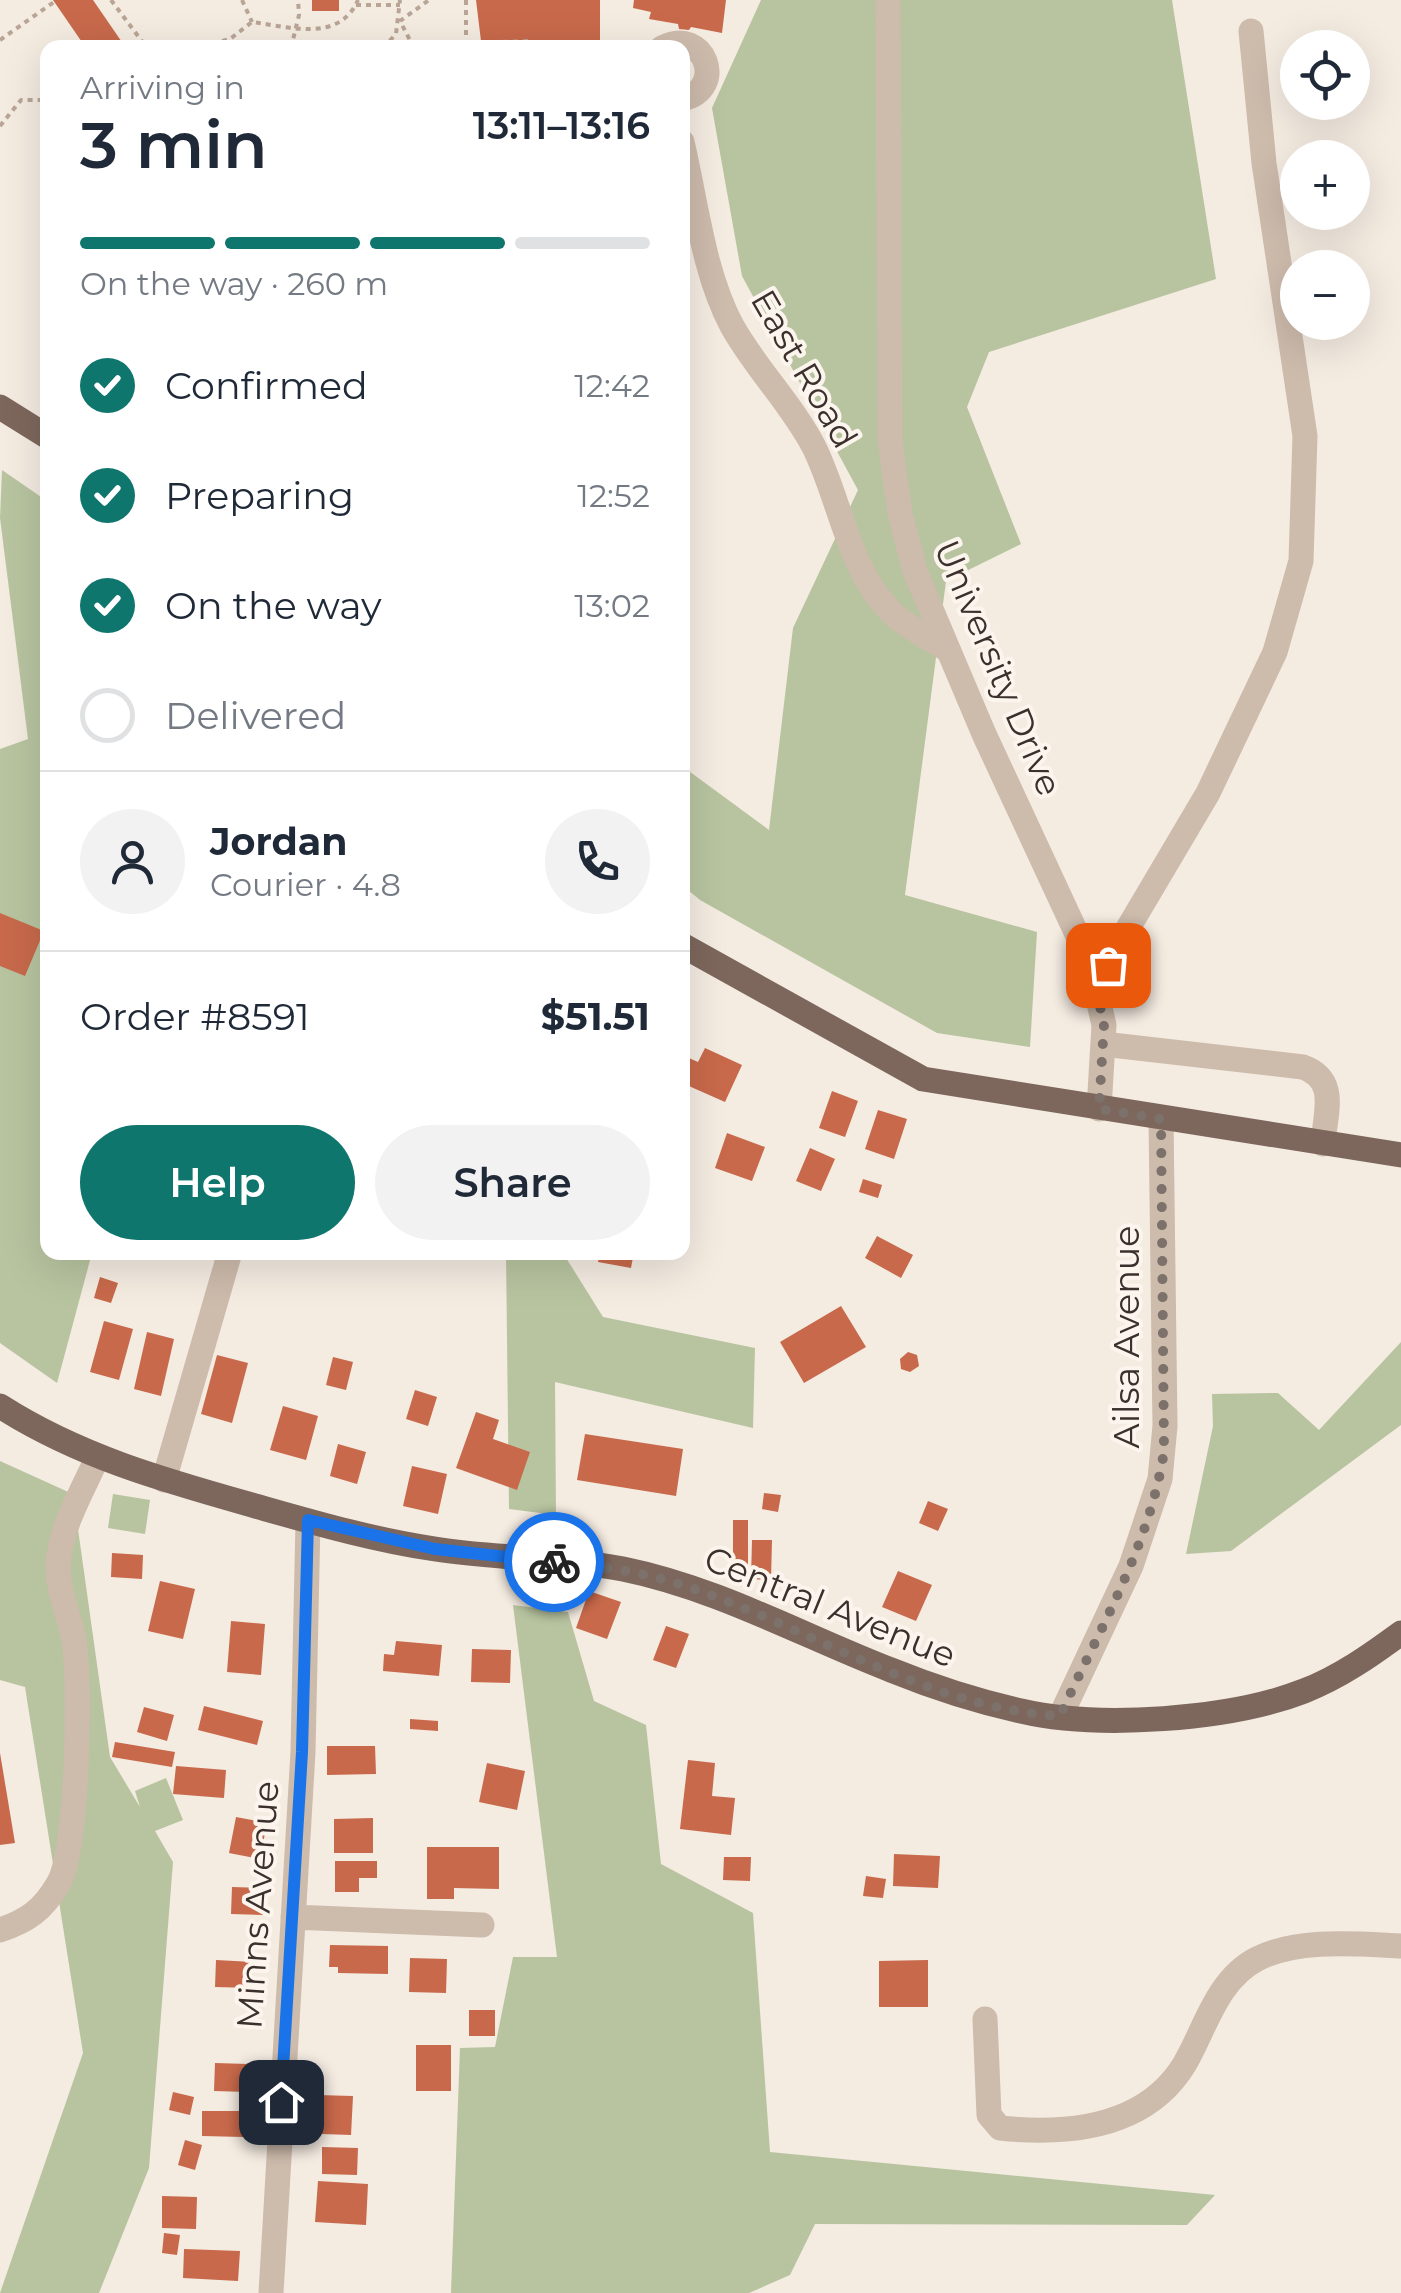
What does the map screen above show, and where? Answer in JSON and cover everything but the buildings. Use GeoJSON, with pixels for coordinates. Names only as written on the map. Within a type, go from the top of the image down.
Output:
{"type":"FeatureCollection","features":[{"type":"Feature","properties":{"kind":"main road"},"geometry":{"type":"LineString","coordinates":[[0,408],[40,432]]}},
{"type":"Feature","properties":{"kind":"main road"},"geometry":{"type":"LineString","coordinates":[[690,949],[922,1079],[1401,1155]]}},
{"type":"Feature","properties":{"kind":"main road","name":"Central Avenue"},"geometry":{"type":"LineString","coordinates":[[0,1406],[54,1439],[98,1458],[308,1520],[435,1549],[619,1568],[648,1575],[724,1600],[955,1694],[1019,1711],[1138,1720],[1202,1714],[1273,1700],[1338,1674],[1401,1632]]}},
{"type":"Feature","properties":{"kind":"street","name":"University Drive"},"geometry":{"type":"LineString","coordinates":[[888,0],[890,440],[900,514],[915,571],[948,650],[1089,960],[1104,1024],[1099,1109]]}},
{"type":"Feature","properties":{"kind":"street"},"geometry":{"type":"LineString","coordinates":[[1095,984],[1208,793],[1275,652],[1301,560],[1305,436],[1264,163],[1251,31]]}},
{"type":"Feature","properties":{"kind":"street"},"geometry":{"type":"LineString","coordinates":[[690,44],[704,56],[708,75],[705,84],[690,94]]}},
{"type":"Feature","properties":{"kind":"street","name":"East Road"},"geometry":{"type":"LineString","coordinates":[[690,176],[712,270],[729,321],[750,358],[790,407],[814,448],[868,583],[892,614],[948,650]]}},
{"type":"Feature","properties":{"kind":"street"},"geometry":{"type":"LineString","coordinates":[[1103,1044],[1303,1067],[1317,1072],[1327,1089],[1323,1144]]}},
{"type":"Feature","properties":{"kind":"street","name":"Ailsa Avenue"},"geometry":{"type":"LineString","coordinates":[[1060,1716],[1131,1566],[1160,1479],[1165,1426],[1161,1119]]}},
{"type":"Feature","properties":{"kind":"street"},"geometry":{"type":"LineString","coordinates":[[164,1480],[228,1260]]}},
{"type":"Feature","properties":{"kind":"street"},"geometry":{"type":"LineString","coordinates":[[0,1930],[29,1920],[60,1882],[70,1830],[77,1673],[75,1643],[58,1569],[61,1539],[98,1458]]}},
{"type":"Feature","properties":{"kind":"street","name":"Minns Avenue"},"geometry":{"type":"LineString","coordinates":[[271,2293],[303,1734],[308,1520]]}},
{"type":"Feature","properties":{"kind":"street"},"geometry":{"type":"LineString","coordinates":[[293,1917],[482,1925]]}},
{"type":"Feature","properties":{"kind":"street"},"geometry":{"type":"LineString","coordinates":[[985,2020],[989,2115],[1000,2128],[1032,2131],[1122,2119],[1156,2100],[1183,2065],[1206,2015],[1221,1994],[1256,1960],[1296,1949],[1348,1943],[1401,1946]]}},
{"type":"Feature","properties":{"kind":"path"},"geometry":{"type":"LineString","coordinates":[[111,0],[141,40]]}},
{"type":"Feature","properties":{"kind":"path"},"geometry":{"type":"LineString","coordinates":[[242,0],[252,22]]}},
{"type":"Feature","properties":{"kind":"path"},"geometry":{"type":"LineString","coordinates":[[293,40],[298,0]]}},
{"type":"Feature","properties":{"kind":"path"},"geometry":{"type":"LineString","coordinates":[[400,20],[429,0]]}},
{"type":"Feature","properties":{"kind":"path"},"geometry":{"type":"LineString","coordinates":[[466,0],[466,40]]}},
{"type":"Feature","properties":{"kind":"path"},"geometry":{"type":"LineString","coordinates":[[0,40],[54,2]]}},
{"type":"Feature","properties":{"kind":"path"},"geometry":{"type":"LineString","coordinates":[[228,40],[252,22],[296,28],[336,27],[351,16],[357,3],[400,3],[400,20],[390,40]]}},
{"type":"Feature","properties":{"kind":"path"},"geometry":{"type":"LineString","coordinates":[[400,20],[410,40]]}},
{"type":"Feature","properties":{"kind":"path"},"geometry":{"type":"LineString","coordinates":[[0,126],[21,100],[40,100]]}},
{"type":"Feature","properties":{"kind":"green space"},"geometry":{"type":"Polygon","coordinates":[[[761,0],[1172,0],[1216,279],[989,352],[967,407],[1021,544],[946,581],[905,895],[1037,932],[1030,1047],[937,1033],[690,892],[690,772],[769,830],[793,628],[858,490],[742,276],[712,108],[761,0]]]}},
{"type":"Feature","properties":{"kind":"green space"},"geometry":{"type":"Polygon","coordinates":[[[2,470],[40,496],[40,1260],[90,1260],[57,1383],[0,1343],[0,749],[28,739],[0,518],[2,470]]]}},
{"type":"Feature","properties":{"kind":"green space"},"geometry":{"type":"Polygon","coordinates":[[[506,1260],[567,1260],[603,1317],[755,1348],[753,1428],[555,1382],[556,1515],[509,1509],[506,1260]]]}},
{"type":"Feature","properties":{"kind":"green space"},"geometry":{"type":"Polygon","coordinates":[[[1401,1342],[1401,1425],[1231,1551],[1186,1554],[1213,1426],[1212,1394],[1278,1393],[1319,1430],[1401,1342]]]}},
{"type":"Feature","properties":{"kind":"green space"},"geometry":{"type":"Polygon","coordinates":[[[0,1461],[86,1500],[77,1522],[110,1757],[140,1807],[135,1791],[166,1778],[183,1820],[155,1831],[173,1862],[149,2168],[99,2293],[0,2293],[83,2053],[25,1687],[0,1680],[0,1461]]]}},
{"type":"Feature","properties":{"kind":"green space"},"geometry":{"type":"Polygon","coordinates":[[[113,1494],[150,1500],[145,1534],[108,1528],[113,1494]]]}},
{"type":"Feature","properties":{"kind":"green space"},"geometry":{"type":"Polygon","coordinates":[[[513,1605],[568,1612],[594,1701],[646,1725],[661,1864],[753,1913],[770,2152],[1215,2195],[1187,2225],[815,2224],[790,2275],[749,2293],[451,2293],[460,2048],[495,2047],[513,1957],[557,1957],[513,1605]]]}},
{"type":"Feature","properties":{"kind":"way so far"},"geometry":{"type":"LineString","coordinates":[[554,1562],[619,1568],[686,1586],[955,1694],[1019,1711],[1060,1716],[1131,1566],[1160,1479],[1164,1451],[1161,1119],[1099,1109],[1104,1024],[1095,984],[1108,965]]}},
{"type":"Feature","properties":{"kind":"route"},"geometry":{"type":"LineString","coordinates":[[281,2102],[302,1752],[308,1520],[435,1549],[554,1562]]}}]}
